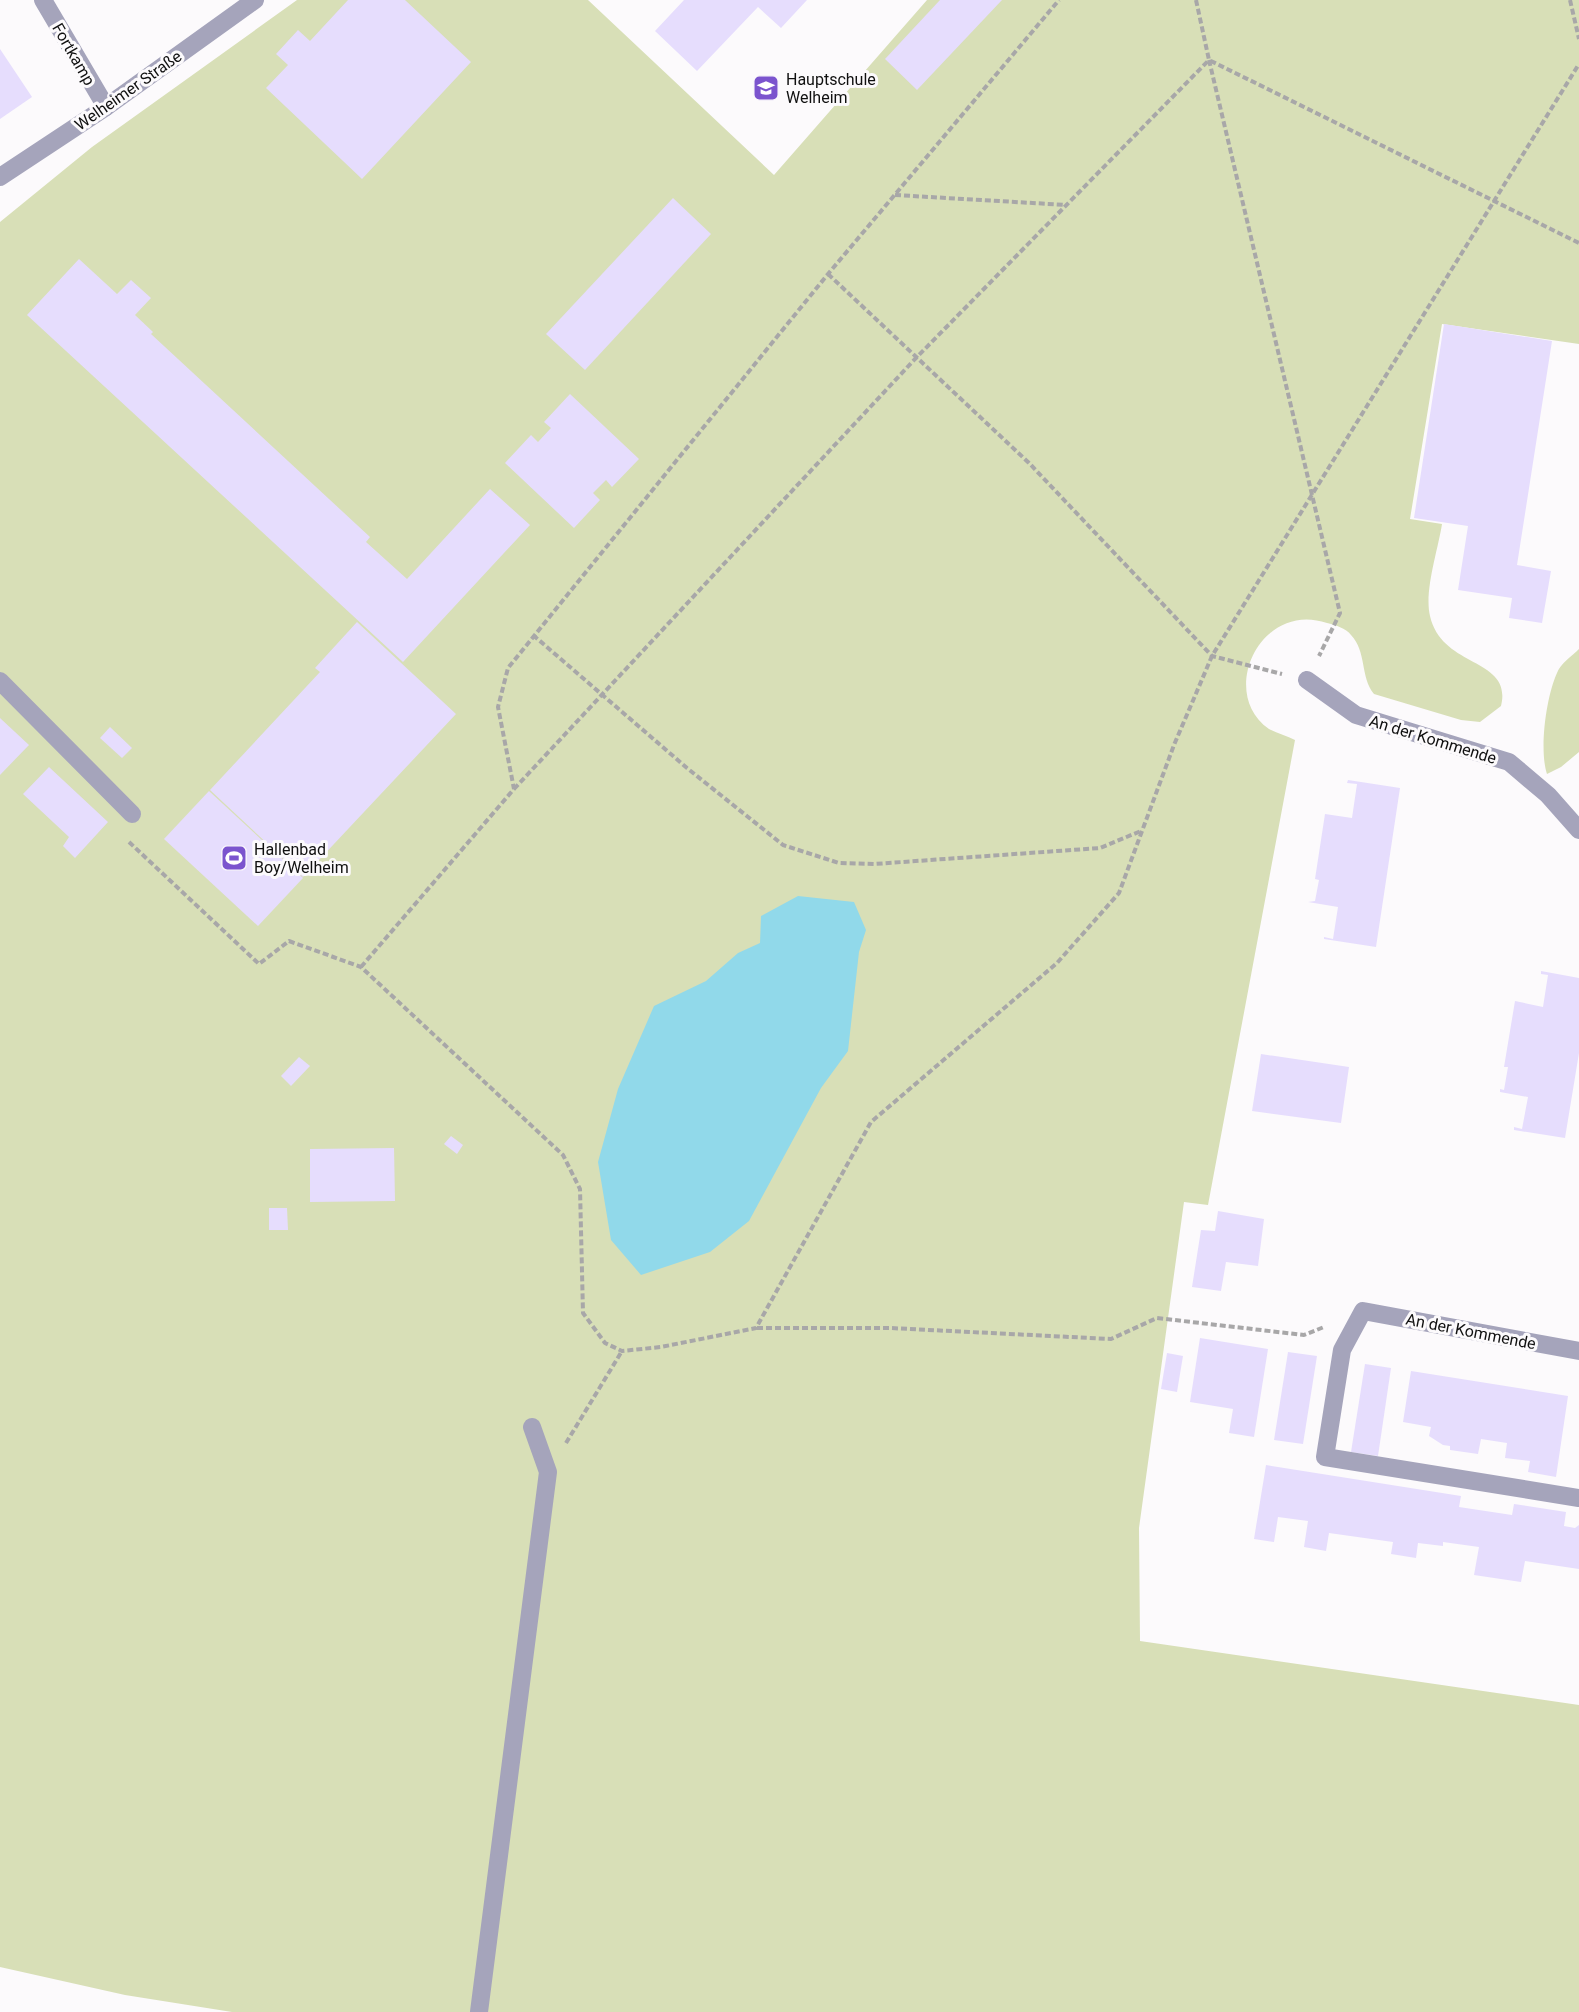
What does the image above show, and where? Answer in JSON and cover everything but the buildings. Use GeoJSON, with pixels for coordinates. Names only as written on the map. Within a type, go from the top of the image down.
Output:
{"type":"FeatureCollection","features":[{"type":"Feature","properties":{"kind":"street","name":"Fortkamp"},"geometry":{"type":"LineString","coordinates":[[43,0],[106,107]]}},
{"type":"Feature","properties":{"kind":"street","name":"Welheimer Straße"},"geometry":{"type":"LineString","coordinates":[[0,177],[106,107],[255,0]]}},
{"type":"Feature","properties":{"kind":"street","name":"An der Kommende"},"geometry":{"type":"LineString","coordinates":[[1306,680],[1356,715],[1509,762],[1548,795],[1579,830]]}},
{"type":"Feature","properties":{"kind":"street"},"geometry":{"type":"LineString","coordinates":[[0,681],[132,814]]}},
{"type":"Feature","properties":{"kind":"street","name":"An der Kommende"},"geometry":{"type":"LineString","coordinates":[[1363,1311],[1579,1351]]}},
{"type":"Feature","properties":{"kind":"street"},"geometry":{"type":"LineString","coordinates":[[1363,1311],[1342,1350],[1325,1457],[1579,1498]]}},
{"type":"Feature","properties":{"kind":"street"},"geometry":{"type":"LineString","coordinates":[[478,2012],[548,1472],[532,1426]]}},
{"type":"Feature","properties":{"kind":"path"},"geometry":{"type":"LineString","coordinates":[[514,789],[498,707],[508,668],[828,274],[1059,0]]}},
{"type":"Feature","properties":{"kind":"path"},"geometry":{"type":"LineString","coordinates":[[828,274],[915,359],[1029,463],[1212,656],[1306,680],[1340,613],[1196,0]]}},
{"type":"Feature","properties":{"kind":"path"},"geometry":{"type":"LineString","coordinates":[[1570,0],[1579,39]]}},
{"type":"Feature","properties":{"kind":"path"},"geometry":{"type":"LineString","coordinates":[[1209,60],[1579,243]]}},
{"type":"Feature","properties":{"kind":"path"},"geometry":{"type":"LineString","coordinates":[[361,967],[514,789],[915,359],[1209,60]]}},
{"type":"Feature","properties":{"kind":"path"},"geometry":{"type":"LineString","coordinates":[[756,1328],[871,1122],[1057,963],[1119,893],[1174,745],[1212,656],[1579,64]]}},
{"type":"Feature","properties":{"kind":"path"},"geometry":{"type":"LineString","coordinates":[[895,195],[1067,205]]}},
{"type":"Feature","properties":{"kind":"path"},"geometry":{"type":"LineString","coordinates":[[533,635],[696,775],[783,845],[839,863],[874,864],[1100,848],[1142,831]]}},
{"type":"Feature","properties":{"kind":"path"},"geometry":{"type":"LineString","coordinates":[[132,814],[122,835],[259,964],[289,941],[361,967],[563,1155],[579,1189],[583,1313],[605,1343],[622,1351],[661,1347],[756,1328],[890,1328],[1111,1340],[1156,1318],[1304,1335],[1363,1311]]}},
{"type":"Feature","properties":{"kind":"path"},"geometry":{"type":"LineString","coordinates":[[548,1472],[622,1351]]}},
{"type":"Feature","properties":{"kind":"green space"},"geometry":{"type":"Polygon","coordinates":[[[297,0],[588,0],[774,175],[927,0],[1579,0],[1579,344],[1442,324],[1410,519],[1442,524],[1430,583],[1430,616],[1437,633],[1448,646],[1487,670],[1497,679],[1502,690],[1501,706],[1480,722],[1461,720],[1374,694],[1367,680],[1359,649],[1349,633],[1327,623],[1303,619],[1283,625],[1266,637],[1254,654],[1247,674],[1247,694],[1254,713],[1269,729],[1295,740],[1208,1205],[1184,1202],[1139,1528],[1140,1641],[1579,1705],[1579,2012],[232,2012],[125,1995],[0,1967],[0,222],[92,147],[297,0]]]}},
{"type":"Feature","properties":{"kind":"green space"},"geometry":{"type":"Polygon","coordinates":[[[1579,649],[1579,752],[1561,767],[1547,774],[1544,738],[1553,683],[1563,663],[1579,649]]]}},
{"type":"Feature","properties":{"kind":"water"},"geometry":{"type":"Polygon","coordinates":[[[798,896],[854,902],[866,930],[859,952],[848,1051],[821,1088],[749,1221],[710,1252],[641,1275],[611,1240],[598,1162],[618,1089],[654,1006],[706,981],[738,953],[760,943],[761,916],[798,896]]]}},
{"type":"Feature","properties":{"kind":"place","name":"Hauptschule Welheim"},"geometry":{"type":"Point","coordinates":[766,88]}},
{"type":"Feature","properties":{"kind":"place","name":"Hallenbad Boy/Welheim"},"geometry":{"type":"Point","coordinates":[234,858]}}]}
